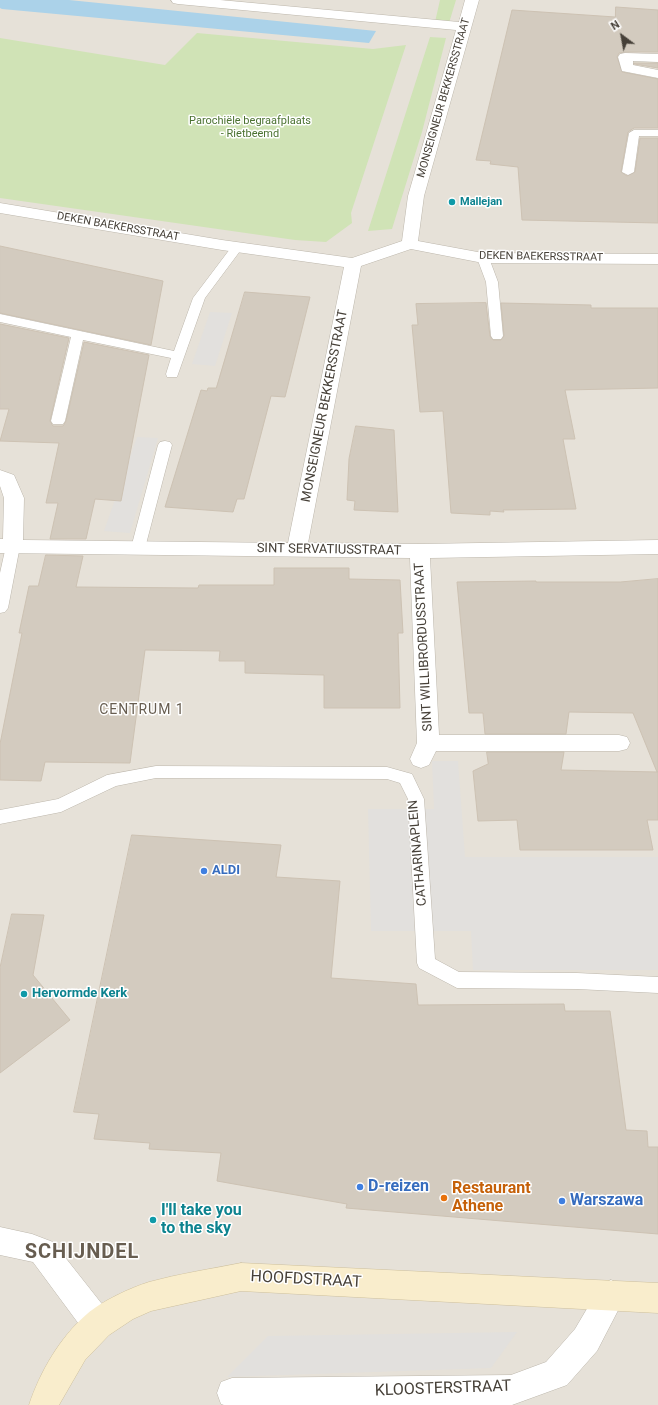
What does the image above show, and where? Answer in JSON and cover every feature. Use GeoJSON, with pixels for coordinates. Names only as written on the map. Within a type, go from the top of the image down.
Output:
{"type":"FeatureCollection","features":[{"type":"Feature","properties":{"kind":"main road","name":"HOOFDSTRAAT"},"geometry":{"type":"LineString","coordinates":[[98,1324],[122,1309],[150,1297],[241,1277],[658,1298]]}},
{"type":"Feature","properties":{"kind":"main road"},"geometry":{"type":"LineString","coordinates":[[44,1405],[48,1393],[74,1348],[98,1324]]}},
{"type":"Feature","properties":{"kind":"street"},"geometry":{"type":"LineString","coordinates":[[178,0],[464,27]]}},
{"type":"Feature","properties":{"kind":"street","name":"MONSEIGNEUR BEKKERSSTRAAT"},"geometry":{"type":"LineString","coordinates":[[410,244],[416,196],[472,0]]}},
{"type":"Feature","properties":{"kind":"street"},"geometry":{"type":"LineString","coordinates":[[657,74],[627,68],[625,57],[658,58]]}},
{"type":"Feature","properties":{"kind":"street","name":"DEKEN BAEKERSSTRAAT"},"geometry":{"type":"LineString","coordinates":[[0,208],[237,247],[353,263],[410,244],[483,258],[658,259]]}},
{"type":"Feature","properties":{"kind":"street","name":"MONSEIGNEUR BEKKERSSTRAAT"},"geometry":{"type":"LineString","coordinates":[[296,550],[353,263]]}},
{"type":"Feature","properties":{"kind":"street"},"geometry":{"type":"LineString","coordinates":[[0,476],[7,479],[14,498],[6,546]]}},
{"type":"Feature","properties":{"kind":"street","name":"SINT SERVATIUSSTRAAT"},"geometry":{"type":"LineString","coordinates":[[6,546],[420,551],[658,547]]}},
{"type":"Feature","properties":{"kind":"street","name":"SINT WILLIBRORDUSSTRAAT"},"geometry":{"type":"LineString","coordinates":[[420,551],[425,751],[619,744]]}},
{"type":"Feature","properties":{"kind":"street"},"geometry":{"type":"LineString","coordinates":[[0,1241],[43,1252],[98,1324]]}},
{"type":"Feature","properties":{"kind":"street","name":"KLOOSTERSTRAAT"},"geometry":{"type":"LineString","coordinates":[[232,1393],[512,1390],[556,1374],[586,1340],[611,1295]]}},
{"type":"Feature","properties":{"kind":"lane"},"geometry":{"type":"LineString","coordinates":[[628,172],[634,132],[658,133]]}},
{"type":"Feature","properties":{"kind":"lane"},"geometry":{"type":"LineString","coordinates":[[172,374],[199,298],[237,247]]}},
{"type":"Feature","properties":{"kind":"lane"},"geometry":{"type":"LineString","coordinates":[[483,258],[492,282],[497,336]]}},
{"type":"Feature","properties":{"kind":"lane"},"geometry":{"type":"LineString","coordinates":[[0,318],[178,356]]}},
{"type":"Feature","properties":{"kind":"lane"},"geometry":{"type":"LineString","coordinates":[[58,421],[78,335]]}},
{"type":"Feature","properties":{"kind":"lane"},"geometry":{"type":"LineString","coordinates":[[138,548],[165,445]]}},
{"type":"Feature","properties":{"kind":"lane"},"geometry":{"type":"LineString","coordinates":[[0,608],[6,546]]}},
{"type":"Feature","properties":{"kind":"lane","name":"CATHARINAPLEIN"},"geometry":{"type":"LineString","coordinates":[[0,817],[61,805],[113,780],[156,772],[387,773],[406,779],[416,799],[426,963],[457,980],[577,981],[658,985]]}},
{"type":"Feature","properties":{"kind":"shaded area"},"geometry":{"type":"Polygon","coordinates":[[[0,0],[658,0],[658,1405],[0,1405],[0,0]]]}},
{"type":"Feature","properties":{"kind":"shaded area"},"geometry":{"type":"Polygon","coordinates":[[[210,312],[232,313],[215,366],[192,364],[210,312]]]}},
{"type":"Feature","properties":{"kind":"shaded area"},"geometry":{"type":"Polygon","coordinates":[[[137,437],[158,438],[130,533],[104,531],[137,437]]]}},
{"type":"Feature","properties":{"kind":"shaded area"},"geometry":{"type":"Polygon","coordinates":[[[432,761],[458,761],[465,857],[658,857],[658,970],[473,970],[471,931],[371,931],[368,809],[434,809],[432,761]]]}},
{"type":"Feature","properties":{"kind":"shaded area"},"geometry":{"type":"Polygon","coordinates":[[[517,1332],[491,1368],[227,1377],[268,1336],[517,1332]]]}},
{"type":"Feature","properties":{"kind":"green space"},"geometry":{"type":"Polygon","coordinates":[[[440,0],[456,0],[449,23],[435,22],[440,0]]]}},
{"type":"Feature","properties":{"kind":"green space","name":"Parochiële begraafplaats - Rietbeemd"},"geometry":{"type":"Polygon","coordinates":[[[197,33],[373,49],[406,45],[351,213],[352,223],[326,242],[295,240],[0,198],[0,38],[165,65],[197,33]]]}},
{"type":"Feature","properties":{"kind":"green space"},"geometry":{"type":"Polygon","coordinates":[[[430,37],[446,38],[422,132],[392,229],[368,231],[430,37]]]}},
{"type":"Feature","properties":{"kind":"water"},"geometry":{"type":"Polygon","coordinates":[[[0,0],[69,0],[376,31],[369,43],[2,9],[0,8],[0,0]]]}},
{"type":"Feature","properties":{"kind":"building"},"geometry":{"type":"Polygon","coordinates":[[[616,7],[658,10],[658,52],[625,52],[619,53],[617,57],[622,72],[658,79],[658,128],[634,128],[628,132],[621,172],[627,176],[635,172],[640,138],[658,138],[658,223],[522,220],[518,167],[490,164],[491,161],[476,160],[512,10],[615,17],[616,7]]]}},
{"type":"Feature","properties":{"kind":"building"},"geometry":{"type":"Polygon","coordinates":[[[658,63],[658,68],[634,64],[658,63]]]}},
{"type":"Feature","properties":{"kind":"building"},"geometry":{"type":"Polygon","coordinates":[[[0,246],[163,281],[151,345],[0,313],[0,246]]]}},
{"type":"Feature","properties":{"kind":"building"},"geometry":{"type":"Polygon","coordinates":[[[245,292],[310,297],[285,397],[271,396],[244,499],[237,499],[233,512],[165,507],[201,390],[207,391],[208,388],[216,388],[245,292]]]}},
{"type":"Feature","properties":{"kind":"building"},"geometry":{"type":"Polygon","coordinates":[[[486,303],[490,336],[493,340],[501,340],[504,336],[501,303],[591,305],[591,308],[658,308],[658,388],[565,390],[575,439],[563,439],[576,509],[503,510],[504,512],[490,511],[490,515],[451,513],[443,411],[420,412],[412,325],[418,325],[416,304],[486,303]]]}},
{"type":"Feature","properties":{"kind":"building"},"geometry":{"type":"Polygon","coordinates":[[[0,324],[69,338],[50,421],[53,426],[63,426],[66,421],[84,342],[149,355],[121,501],[95,499],[86,539],[50,539],[58,503],[46,503],[59,443],[0,441],[9,409],[0,409],[0,324]]]}},
{"type":"Feature","properties":{"kind":"building"},"geometry":{"type":"Polygon","coordinates":[[[356,426],[394,430],[398,512],[354,510],[355,501],[347,500],[349,459],[356,426]]]}},
{"type":"Feature","properties":{"kind":"building"},"geometry":{"type":"Polygon","coordinates":[[[46,555],[83,556],[76,587],[198,588],[199,585],[274,585],[274,568],[349,568],[349,579],[400,580],[403,633],[398,633],[400,708],[324,708],[324,675],[245,673],[245,661],[219,661],[220,651],[145,650],[130,763],[45,762],[41,781],[0,780],[0,744],[22,633],[19,633],[29,586],[38,586],[46,555]]]}},
{"type":"Feature","properties":{"kind":"building"},"geometry":{"type":"Polygon","coordinates":[[[658,579],[657,772],[633,713],[569,712],[566,734],[485,734],[483,713],[469,713],[457,582],[620,582],[658,579]]]}},
{"type":"Feature","properties":{"kind":"building"},"geometry":{"type":"Polygon","coordinates":[[[487,752],[564,752],[561,770],[658,772],[658,820],[647,820],[653,850],[520,850],[517,820],[478,821],[473,771],[488,764],[487,752]]]}},
{"type":"Feature","properties":{"kind":"building"},"geometry":{"type":"Polygon","coordinates":[[[132,835],[281,845],[276,877],[340,881],[331,978],[416,984],[418,1005],[564,1004],[565,1011],[610,1011],[626,1130],[647,1131],[648,1147],[658,1147],[658,1234],[346,1208],[347,1204],[217,1181],[221,1153],[149,1149],[150,1143],[94,1139],[99,1114],[74,1112],[132,835]]]}},
{"type":"Feature","properties":{"kind":"building","name":"Hervormde Kerk"},"geometry":{"type":"Polygon","coordinates":[[[12,914],[44,915],[33,975],[70,1020],[0,1073],[0,968],[12,914]]]}},
{"type":"Feature","properties":{"kind":"place","name":"Mallejan"},"geometry":{"type":"Point","coordinates":[452,202]}},
{"type":"Feature","properties":{"kind":"place","name":"ALDI"},"geometry":{"type":"Point","coordinates":[204,871]}},
{"type":"Feature","properties":{"kind":"place","name":"Hervormde Kerk"},"geometry":{"type":"Point","coordinates":[24,994]}},
{"type":"Feature","properties":{"kind":"place","name":"D-reizen"},"geometry":{"type":"Point","coordinates":[360,1187]}},
{"type":"Feature","properties":{"kind":"place","name":"Restaurant Athene"},"geometry":{"type":"Point","coordinates":[444,1198]}},
{"type":"Feature","properties":{"kind":"place","name":"Warszawa"},"geometry":{"type":"Point","coordinates":[562,1201]}},
{"type":"Feature","properties":{"kind":"place","name":"I'll take you to the sky"},"geometry":{"type":"Point","coordinates":[153,1220]}},
{"type":"Feature","properties":{"kind":"district","name":"CENTRUM 1"},"geometry":{"type":"Point","coordinates":[142,710]}},
{"type":"Feature","properties":{"kind":"district","name":"SCHIJNDEL"},"geometry":{"type":"Point","coordinates":[82,1253]}}]}
